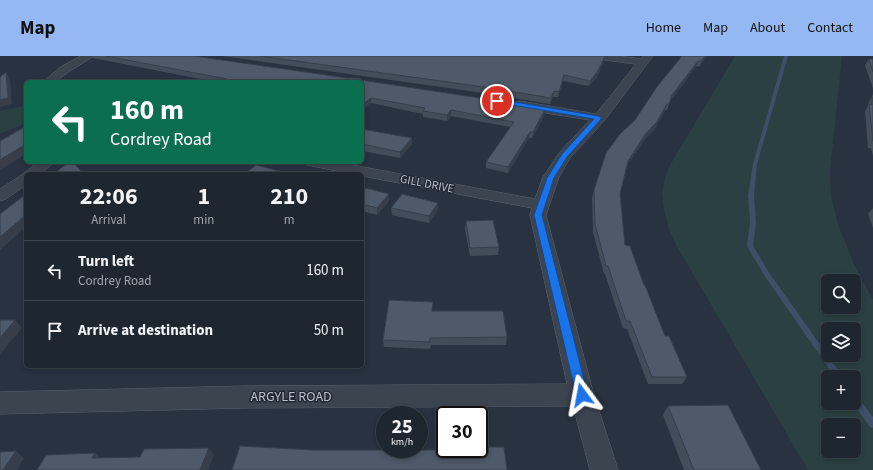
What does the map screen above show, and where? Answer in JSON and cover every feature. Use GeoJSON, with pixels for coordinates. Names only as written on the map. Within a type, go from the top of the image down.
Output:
{"type":"FeatureCollection","features":[{"type":"Feature","properties":{"kind":"street"},"geometry":{"type":"LineString","coordinates":[[51,80],[58,73],[72,64],[89,56]]}},
{"type":"Feature","properties":{"kind":"street"},"geometry":{"type":"LineString","coordinates":[[596,56],[646,59]]}},
{"type":"Feature","properties":{"kind":"street"},"geometry":{"type":"LineString","coordinates":[[604,470],[582,395],[538,215],[551,178],[564,156],[598,118],[646,59]]}},
{"type":"Feature","properties":{"kind":"street"},"geometry":{"type":"LineString","coordinates":[[506,102],[598,118]]}},
{"type":"Feature","properties":{"kind":"street"},"geometry":{"type":"LineString","coordinates":[[34,172],[44,164]]}},
{"type":"Feature","properties":{"kind":"street","name":"GILL DRIVE"},"geometry":{"type":"LineString","coordinates":[[323,164],[542,205]]}},
{"type":"Feature","properties":{"kind":"street"},"geometry":{"type":"LineString","coordinates":[[0,196],[24,179]]}},
{"type":"Feature","properties":{"kind":"street","name":"ARGYLE ROAD"},"geometry":{"type":"LineString","coordinates":[[0,403],[245,397],[582,395]]}},
{"type":"Feature","properties":{"kind":"green space"},"geometry":{"type":"Polygon","coordinates":[[[735,56],[842,56],[830,171],[831,197],[839,227],[859,274],[821,274],[821,314],[861,314],[861,277],[873,300],[873,470],[808,470],[676,245],[669,229],[664,210],[662,193],[665,178],[670,165],[735,56]]]}},
{"type":"Feature","properties":{"kind":"green space"},"geometry":{"type":"Polygon","coordinates":[[[24,105],[24,124],[0,134],[0,111],[24,105]]]}},
{"type":"Feature","properties":{"kind":"building"},"geometry":{"type":"Polygon","coordinates":[[[106,56],[194,56],[347,78],[360,78],[361,80],[226,80],[227,79],[106,56]]]}},
{"type":"Feature","properties":{"kind":"building"},"geometry":{"type":"Polygon","coordinates":[[[260,56],[605,56],[598,71],[590,81],[564,75],[559,92],[554,91],[551,98],[484,87],[260,56]]]}},
{"type":"Feature","properties":{"kind":"building"},"geometry":{"type":"Polygon","coordinates":[[[682,56],[705,56],[701,61],[698,61],[672,95],[669,104],[667,104],[656,123],[646,133],[628,161],[620,194],[625,245],[630,246],[665,336],[669,336],[687,377],[652,377],[630,321],[626,321],[608,266],[606,266],[595,224],[594,190],[606,153],[620,134],[635,120],[656,88],[682,56]]]}},
{"type":"Feature","properties":{"kind":"building"},"geometry":{"type":"Polygon","coordinates":[[[869,59],[873,59],[873,72],[869,59]]]}},
{"type":"Feature","properties":{"kind":"building"},"geometry":{"type":"Polygon","coordinates":[[[6,72],[8,98],[0,100],[0,77],[6,72]]]}},
{"type":"Feature","properties":{"kind":"building"},"geometry":{"type":"Polygon","coordinates":[[[364,80],[546,108],[533,132],[530,132],[508,167],[486,162],[514,122],[451,110],[447,115],[423,111],[425,108],[371,98],[364,103],[364,80]]]}},
{"type":"Feature","properties":{"kind":"building"},"geometry":{"type":"Polygon","coordinates":[[[872,98],[873,141],[869,104],[872,105],[872,98]]]}},
{"type":"Feature","properties":{"kind":"building"},"geometry":{"type":"Polygon","coordinates":[[[24,127],[24,145],[0,160],[0,141],[24,127]]]}},
{"type":"Feature","properties":{"kind":"building"},"geometry":{"type":"Polygon","coordinates":[[[364,129],[412,138],[400,152],[364,144],[364,129]]]}},
{"type":"Feature","properties":{"kind":"building"},"geometry":{"type":"Polygon","coordinates":[[[66,164],[75,164],[81,171],[80,172],[56,172],[66,164]]]}},
{"type":"Feature","properties":{"kind":"building"},"geometry":{"type":"Polygon","coordinates":[[[256,165],[279,171],[278,172],[247,172],[256,165]]]}},
{"type":"Feature","properties":{"kind":"building"},"geometry":{"type":"Polygon","coordinates":[[[364,188],[389,194],[377,208],[364,205],[364,188]]]}},
{"type":"Feature","properties":{"kind":"building"},"geometry":{"type":"Polygon","coordinates":[[[402,194],[438,203],[429,216],[391,208],[402,194]]]}},
{"type":"Feature","properties":{"kind":"building"},"geometry":{"type":"Polygon","coordinates":[[[24,196],[24,217],[0,237],[0,214],[24,196]]]}},
{"type":"Feature","properties":{"kind":"building"},"geometry":{"type":"Polygon","coordinates":[[[493,220],[499,247],[470,248],[466,221],[493,220]]]}},
{"type":"Feature","properties":{"kind":"building"},"geometry":{"type":"Polygon","coordinates":[[[389,300],[433,302],[432,311],[503,311],[507,337],[430,338],[430,342],[383,340],[389,300]]]}},
{"type":"Feature","properties":{"kind":"building"},"geometry":{"type":"Polygon","coordinates":[[[0,320],[15,320],[0,338],[0,320]]]}},
{"type":"Feature","properties":{"kind":"building"},"geometry":{"type":"Polygon","coordinates":[[[728,405],[761,470],[694,470],[668,406],[728,405]]]}},
{"type":"Feature","properties":{"kind":"building"},"geometry":{"type":"Polygon","coordinates":[[[240,446],[313,450],[376,450],[376,458],[428,458],[428,450],[436,450],[436,458],[488,458],[488,447],[504,447],[507,470],[232,470],[240,446]]]}},
{"type":"Feature","properties":{"kind":"building"},"geometry":{"type":"Polygon","coordinates":[[[209,448],[200,470],[37,470],[46,455],[95,453],[92,458],[140,457],[144,449],[209,448]]]}},
{"type":"Feature","properties":{"kind":"building"},"geometry":{"type":"Polygon","coordinates":[[[16,451],[3,470],[0,470],[0,452],[16,451]]]}},
{"type":"Feature","properties":{"kind":"waterway"},"geometry":{"type":"LineString","coordinates":[[786,56],[755,164],[751,196],[753,222],[750,246],[766,273],[834,370]]}},
{"type":"Feature","properties":{"kind":"waterway"},"geometry":{"type":"LineString","coordinates":[[861,408],[873,424]]}},
{"type":"Feature","properties":{"kind":"route"},"geometry":{"type":"LineString","coordinates":[[497,101],[598,118],[564,156],[551,178],[538,215],[582,395]]}}]}
